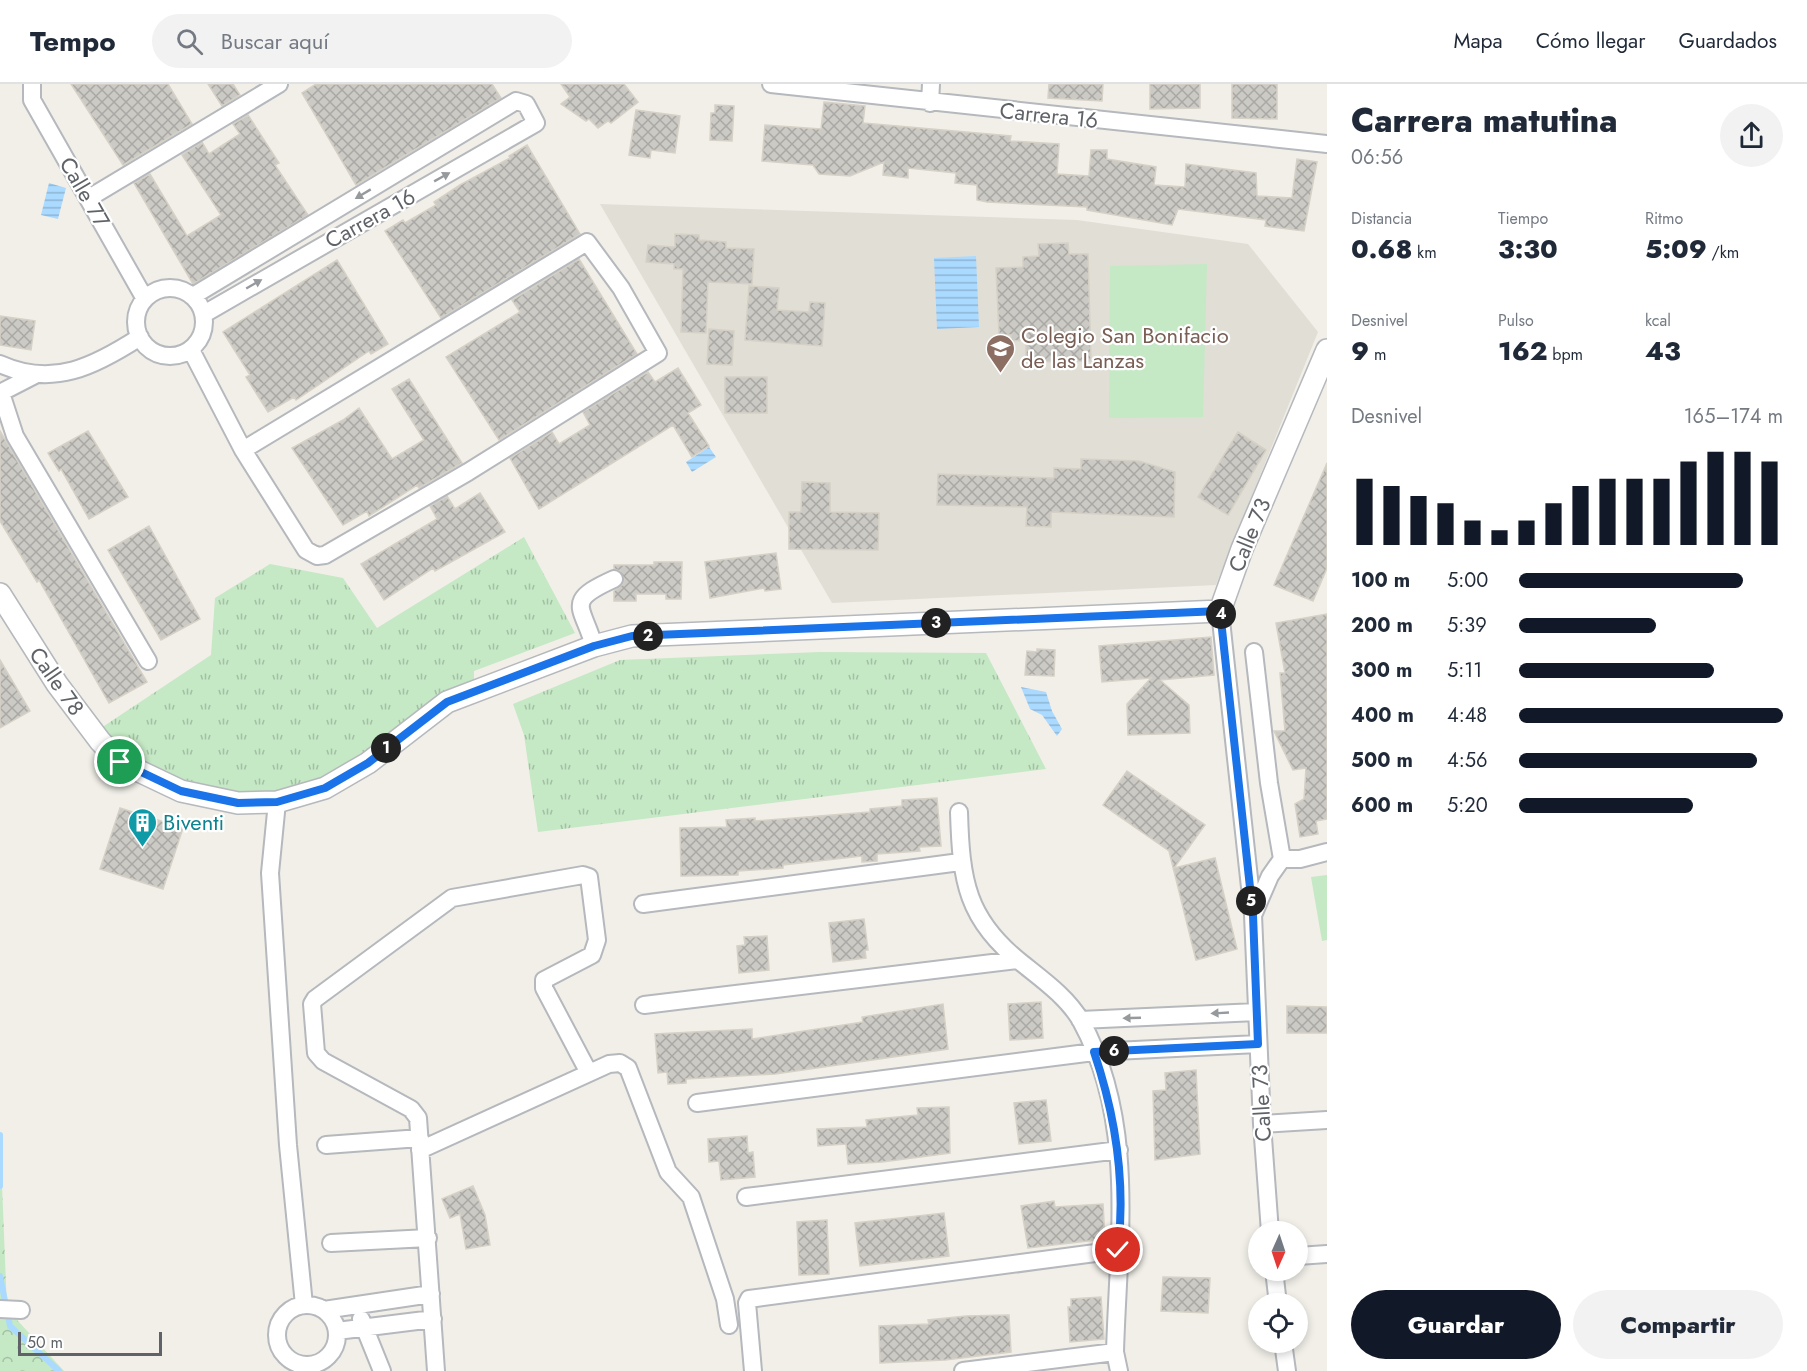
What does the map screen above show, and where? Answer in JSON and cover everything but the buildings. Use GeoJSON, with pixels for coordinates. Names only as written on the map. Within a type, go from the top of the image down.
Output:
{"type":"FeatureCollection","features":[{"type":"Feature","properties":{"kind":"street","name":"Calle 77"},"geometry":{"type":"LineString","coordinates":[[32,84],[33,100],[145,299]]}},
{"type":"Feature","properties":{"kind":"street"},"geometry":{"type":"LineString","coordinates":[[89,198],[279,84]]}},
{"type":"Feature","properties":{"kind":"street","name":"Carrera 16"},"geometry":{"type":"LineString","coordinates":[[771,84],[930,103],[1327,144]]}},
{"type":"Feature","properties":{"kind":"street"},"geometry":{"type":"LineString","coordinates":[[930,103],[931,84]]}},
{"type":"Feature","properties":{"kind":"street","name":"Carrera 16"},"geometry":{"type":"LineString","coordinates":[[193,296],[459,134],[522,101],[536,123],[204,314]]}},
{"type":"Feature","properties":{"kind":"street"},"geometry":{"type":"LineString","coordinates":[[306,228],[318,247]]}},
{"type":"Feature","properties":{"kind":"street"},"geometry":{"type":"LineString","coordinates":[[191,350],[243,450],[306,550],[317,556],[325,555],[468,472],[658,353],[621,288],[587,242],[243,450]]}},
{"type":"Feature","properties":{"kind":"street"},"geometry":{"type":"LineString","coordinates":[[163,289],[184,291],[193,296],[204,314],[203,333],[191,350],[182,354],[162,356],[153,352],[140,337],[136,317],[145,299],[163,289]]}},
{"type":"Feature","properties":{"kind":"street"},"geometry":{"type":"LineString","coordinates":[[0,364],[35,375],[65,374],[103,362],[140,337]]}},
{"type":"Feature","properties":{"kind":"street","name":"Calle 73"},"geometry":{"type":"LineString","coordinates":[[1269,1221],[1262,1124],[1253,915],[1220,611],[1242,549],[1327,350]]}},
{"type":"Feature","properties":{"kind":"street"},"geometry":{"type":"LineString","coordinates":[[35,375],[1,393],[15,436],[148,661]]}},
{"type":"Feature","properties":{"kind":"street"},"geometry":{"type":"LineString","coordinates":[[594,646],[580,613],[584,598],[591,589],[614,579]]}},
{"type":"Feature","properties":{"kind":"street","name":"Calle 78"},"geometry":{"type":"LineString","coordinates":[[0,594],[57,684],[100,741],[120,762],[181,791],[238,803],[277,802]]}},
{"type":"Feature","properties":{"kind":"street"},"geometry":{"type":"LineString","coordinates":[[304,1305],[288,1145],[270,873],[277,802],[325,788],[368,763],[447,702],[594,646],[632,636],[1220,611]]}},
{"type":"Feature","properties":{"kind":"street"},"geometry":{"type":"LineString","coordinates":[[1253,915],[1270,876],[1282,859],[1269,783],[1254,652]]}},
{"type":"Feature","properties":{"kind":"street"},"geometry":{"type":"LineString","coordinates":[[959,812],[960,862],[974,910],[992,936],[1017,960],[1053,987],[1080,1020],[1094,1052],[1112,1113],[1119,1150],[1122,1192],[1115,1352],[1119,1371]]}},
{"type":"Feature","properties":{"kind":"street"},"geometry":{"type":"LineString","coordinates":[[1282,859],[1300,859],[1327,852]]}},
{"type":"Feature","properties":{"kind":"street"},"geometry":{"type":"LineString","coordinates":[[643,904],[960,862]]}},
{"type":"Feature","properties":{"kind":"street"},"geometry":{"type":"LineString","coordinates":[[436,1371],[418,1118],[411,1109],[323,1060],[316,1053],[312,1004],[315,999],[452,898],[583,875],[589,877],[596,948],[592,955],[544,980],[544,988],[589,1073]]}},
{"type":"Feature","properties":{"kind":"street"},"geometry":{"type":"LineString","coordinates":[[644,1005],[1017,960]]}},
{"type":"Feature","properties":{"kind":"street"},"geometry":{"type":"LineString","coordinates":[[1080,1020],[1257,1012]]}},
{"type":"Feature","properties":{"kind":"street"},"geometry":{"type":"LineString","coordinates":[[697,1103],[1094,1052],[1258,1044]]}},
{"type":"Feature","properties":{"kind":"street"},"geometry":{"type":"LineString","coordinates":[[326,1145],[420,1144],[609,1064],[620,1063],[628,1068],[668,1172],[690,1197],[725,1299],[729,1325]]}},
{"type":"Feature","properties":{"kind":"street"},"geometry":{"type":"LineString","coordinates":[[1262,1124],[1327,1120]]}},
{"type":"Feature","properties":{"kind":"street"},"geometry":{"type":"LineString","coordinates":[[746,1197],[1119,1150]]}},
{"type":"Feature","properties":{"kind":"street"},"geometry":{"type":"LineString","coordinates":[[331,1243],[428,1238]]}},
{"type":"Feature","properties":{"kind":"street"},"geometry":{"type":"LineString","coordinates":[[753,1371],[747,1303],[749,1299],[1118,1250]]}},
{"type":"Feature","properties":{"kind":"street"},"geometry":{"type":"LineString","coordinates":[[1308,1255],[1327,1254]]}},
{"type":"Feature","properties":{"kind":"street"},"geometry":{"type":"LineString","coordinates":[[324,1310],[332,1319],[337,1331],[331,1353],[322,1361],[310,1365],[299,1364],[288,1359],[280,1350],[277,1339],[278,1327],[283,1316],[292,1308],[304,1305],[324,1310],[431,1294]]}},
{"type":"Feature","properties":{"kind":"street"},"geometry":{"type":"LineString","coordinates":[[353,1305],[366,1327],[382,1371]]}},
{"type":"Feature","properties":{"kind":"street"},"geometry":{"type":"LineString","coordinates":[[0,1309],[21,1310]]}},
{"type":"Feature","properties":{"kind":"street"},"geometry":{"type":"LineString","coordinates":[[337,1331],[433,1319]]}},
{"type":"Feature","properties":{"kind":"street"},"geometry":{"type":"LineString","coordinates":[[963,1371],[1115,1352]]}},
{"type":"Feature","properties":{"kind":"street"},"geometry":{"type":"LineString","coordinates":[[1285,1353],[1287,1371]]}},
{"type":"Feature","properties":{"kind":"shaded area","name":"Colegio San Bonifacio de las Lanzas"},"geometry":{"type":"Polygon","coordinates":[[[600,204],[1077,220],[1248,244],[1318,332],[1216,585],[832,603],[600,204]]]}},
{"type":"Feature","properties":{"kind":"green space"},"geometry":{"type":"Polygon","coordinates":[[[1207,264],[1203,417],[1109,418],[1110,266],[1207,264]]]}},
{"type":"Feature","properties":{"kind":"green space"},"geometry":{"type":"Polygon","coordinates":[[[524,537],[575,633],[474,671],[474,685],[379,750],[319,783],[270,796],[219,793],[194,787],[146,767],[121,752],[98,730],[211,655],[215,598],[270,564],[343,578],[377,628],[524,537]]]}},
{"type":"Feature","properties":{"kind":"green space"},"geometry":{"type":"Polygon","coordinates":[[[820,652],[986,653],[1046,769],[538,832],[524,735],[513,704],[620,660],[820,652]]]}},
{"type":"Feature","properties":{"kind":"green space"},"geometry":{"type":"Polygon","coordinates":[[[1327,875],[1327,940],[1322,941],[1311,877],[1327,875]]]}},
{"type":"Feature","properties":{"kind":"green space"},"geometry":{"type":"Polygon","coordinates":[[[0,1135],[7,1309],[64,1371],[0,1371],[0,1135]]]}},
{"type":"Feature","properties":{"kind":"water"},"geometry":{"type":"Polygon","coordinates":[[[49,183],[66,188],[58,219],[41,215],[49,183]]]}},
{"type":"Feature","properties":{"kind":"water"},"geometry":{"type":"Polygon","coordinates":[[[976,256],[979,327],[937,329],[934,258],[976,256]]]}},
{"type":"Feature","properties":{"kind":"water"},"geometry":{"type":"Polygon","coordinates":[[[709,447],[716,457],[692,472],[686,462],[709,447]]]}},
{"type":"Feature","properties":{"kind":"water"},"geometry":{"type":"Polygon","coordinates":[[[1021,687],[1046,692],[1052,711],[1062,729],[1057,736],[1042,715],[1030,709],[1021,687]]]}},
{"type":"Feature","properties":{"kind":"waterway"},"geometry":{"type":"LineString","coordinates":[[0,1135],[0,1186]]}},
{"type":"Feature","properties":{"kind":"waterway"},"geometry":{"type":"LineString","coordinates":[[0,1276],[10,1326],[59,1371]]}},
{"type":"Feature","properties":{"kind":"place","name":"Colegio San Bonifacio de las Lanzas"},"geometry":{"type":"Point","coordinates":[1000,374]}},
{"type":"Feature","properties":{"kind":"place","name":"Biventi"},"geometry":{"type":"Point","coordinates":[142,848]}},
{"type":"Feature","properties":{"kind":"route"},"geometry":{"type":"LineString","coordinates":[[120,762],[181,791],[238,803],[277,802],[325,788],[368,763],[447,702],[594,646],[632,636],[1220,611],[1253,915],[1258,1044],[1094,1052],[1112,1113],[1119,1150],[1122,1192],[1118,1250]]}}]}
